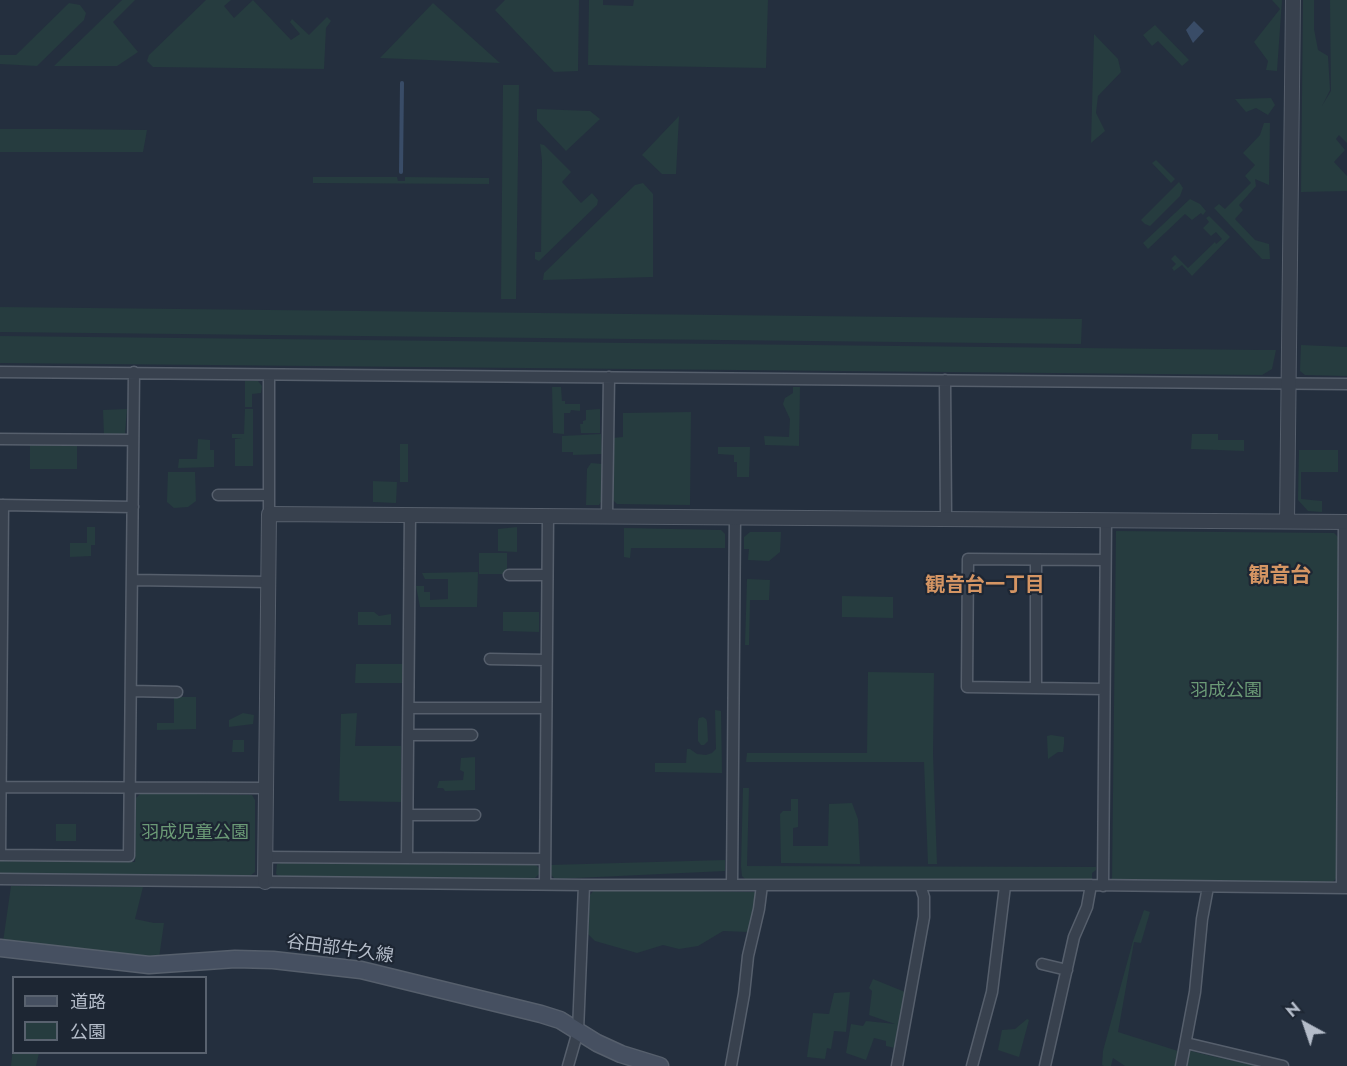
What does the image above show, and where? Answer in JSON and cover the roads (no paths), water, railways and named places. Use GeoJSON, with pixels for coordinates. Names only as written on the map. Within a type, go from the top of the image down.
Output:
{"type":"FeatureCollection","features":[{"type":"Feature","properties":{"kind":"main road","name":"谷田部牛久線"},"geometry":{"type":"LineString","coordinates":[[0,948],[149,965],[235,959],[273,960],[361,970],[560,1020],[621,1054],[660,1066]]}},
{"type":"Feature","properties":{"kind":"street"},"geometry":{"type":"LineString","coordinates":[[1287,521],[1293,0]]}},
{"type":"Feature","properties":{"kind":"street"},"geometry":{"type":"LineString","coordinates":[[0,372],[1347,384]]}},
{"type":"Feature","properties":{"kind":"street"},"geometry":{"type":"LineString","coordinates":[[133,507],[1,505],[0,855],[129,856],[132,691],[134,372]]}},
{"type":"Feature","properties":{"kind":"street"},"geometry":{"type":"LineString","coordinates":[[265,882],[269,375]]}},
{"type":"Feature","properties":{"kind":"street"},"geometry":{"type":"LineString","coordinates":[[607,516],[609,377]]}},
{"type":"Feature","properties":{"kind":"street"},"geometry":{"type":"LineString","coordinates":[[945,380],[946,519]]}},
{"type":"Feature","properties":{"kind":"street"},"geometry":{"type":"LineString","coordinates":[[0,439],[133,440]]}},
{"type":"Feature","properties":{"kind":"street"},"geometry":{"type":"LineString","coordinates":[[218,495],[269,495]]}},
{"type":"Feature","properties":{"kind":"street"},"geometry":{"type":"LineString","coordinates":[[0,879],[584,885],[1091,885],[1344,888],[1346,522],[269,514]]}},
{"type":"Feature","properties":{"kind":"street"},"geometry":{"type":"LineString","coordinates":[[407,857],[411,514]]}},
{"type":"Feature","properties":{"kind":"street"},"geometry":{"type":"LineString","coordinates":[[545,884],[548,515]]}},
{"type":"Feature","properties":{"kind":"street"},"geometry":{"type":"LineString","coordinates":[[732,885],[735,517]]}},
{"type":"Feature","properties":{"kind":"street"},"geometry":{"type":"LineString","coordinates":[[1103,886],[1106,520]]}},
{"type":"Feature","properties":{"kind":"street"},"geometry":{"type":"LineString","coordinates":[[1104,689],[967,687],[968,559],[1106,560]]}},
{"type":"Feature","properties":{"kind":"street"},"geometry":{"type":"LineString","coordinates":[[1036,560],[1036,688]]}},
{"type":"Feature","properties":{"kind":"street"},"geometry":{"type":"LineString","coordinates":[[509,575],[547,575]]}},
{"type":"Feature","properties":{"kind":"street"},"geometry":{"type":"LineString","coordinates":[[133,580],[268,582]]}},
{"type":"Feature","properties":{"kind":"street"},"geometry":{"type":"LineString","coordinates":[[490,659],[546,660]]}},
{"type":"Feature","properties":{"kind":"street"},"geometry":{"type":"LineString","coordinates":[[132,691],[177,692]]}},
{"type":"Feature","properties":{"kind":"street"},"geometry":{"type":"LineString","coordinates":[[409,708],[546,708]]}},
{"type":"Feature","properties":{"kind":"street"},"geometry":{"type":"LineString","coordinates":[[408,735],[472,735]]}},
{"type":"Feature","properties":{"kind":"street"},"geometry":{"type":"LineString","coordinates":[[1,787],[266,788]]}},
{"type":"Feature","properties":{"kind":"street"},"geometry":{"type":"LineString","coordinates":[[408,815],[475,815]]}},
{"type":"Feature","properties":{"kind":"street"},"geometry":{"type":"LineString","coordinates":[[265,857],[545,859]]}},
{"type":"Feature","properties":{"kind":"street"},"geometry":{"type":"LineString","coordinates":[[568,1066],[578,1031],[584,885]]}},
{"type":"Feature","properties":{"kind":"street"},"geometry":{"type":"LineString","coordinates":[[731,1066],[744,994],[747,956],[759,909],[762,885]]}},
{"type":"Feature","properties":{"kind":"street"},"geometry":{"type":"LineString","coordinates":[[897,1066],[924,917],[924,897],[920,885]]}},
{"type":"Feature","properties":{"kind":"street"},"geometry":{"type":"LineString","coordinates":[[1045,1066],[1074,937],[1087,907],[1091,885]]}},
{"type":"Feature","properties":{"kind":"street"},"geometry":{"type":"LineString","coordinates":[[972,1066],[992,992],[1005,886]]}},
{"type":"Feature","properties":{"kind":"street"},"geometry":{"type":"LineString","coordinates":[[1181,1066],[1195,992],[1202,919],[1208,887]]}},
{"type":"Feature","properties":{"kind":"street"},"geometry":{"type":"LineString","coordinates":[[1042,964],[1067,970]]}},
{"type":"Feature","properties":{"kind":"street"},"geometry":{"type":"LineString","coordinates":[[1186,1043],[1283,1066]]}},
{"type":"Feature","properties":{"kind":"water"},"geometry":{"type":"Polygon","coordinates":[[[1194,21],[1204,31],[1193,43],[1186,30],[1194,21]]]}},
{"type":"Feature","properties":{"kind":"waterway"},"geometry":{"type":"LineString","coordinates":[[401,172],[402,83]]}},
{"type":"Feature","properties":{"kind":"district","name":"観音台"},"geometry":{"type":"Point","coordinates":[1280,577]}},
{"type":"Feature","properties":{"kind":"district","name":"観音台一丁目"},"geometry":{"type":"Point","coordinates":[985,586]}},
{"type":"Feature","properties":{"kind":"park label","name":"羽成公園"},"geometry":{"type":"Point","coordinates":[1226,692]}},
{"type":"Feature","properties":{"kind":"park label","name":"羽成児童公園"},"geometry":{"type":"Point","coordinates":[195,834]}}]}
